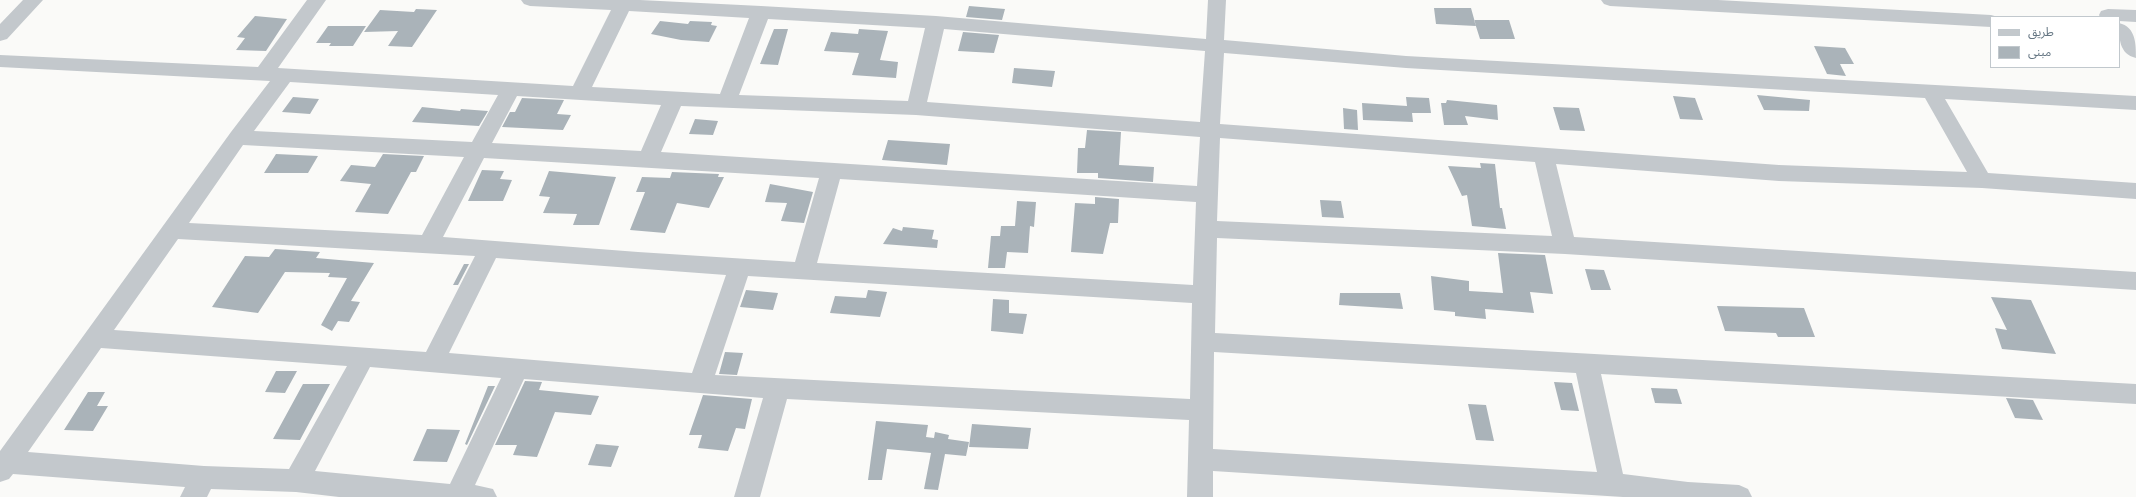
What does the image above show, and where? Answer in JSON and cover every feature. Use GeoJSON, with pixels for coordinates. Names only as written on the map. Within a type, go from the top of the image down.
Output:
{"type":"FeatureCollection","features":[{"type":"Feature","properties":{"kind":"street"},"geometry":{"type":"LineString","coordinates":[[0,35],[34,0]]}},
{"type":"Feature","properties":{"kind":"street"},"geometry":{"type":"LineString","coordinates":[[263,74],[317,0]]}},
{"type":"Feature","properties":{"kind":"street"},"geometry":{"type":"LineString","coordinates":[[530,0],[761,12],[808,7],[936,22],[1406,62],[1930,90],[2136,103]]}},
{"type":"Feature","properties":{"kind":"street"},"geometry":{"type":"LineString","coordinates":[[1200,497],[1204,295],[1210,130],[1217,0]]}},
{"type":"Feature","properties":{"kind":"street"},"geometry":{"type":"LineString","coordinates":[[1610,0],[1880,8],[1990,21]]}},
{"type":"Feature","properties":{"kind":"street"},"geometry":{"type":"LineString","coordinates":[[2097,0],[2109,16]]}},
{"type":"Feature","properties":{"kind":"street"},"geometry":{"type":"LineString","coordinates":[[580,93],[623,5]]}},
{"type":"Feature","properties":{"kind":"street"},"geometry":{"type":"LineString","coordinates":[[728,101],[761,12]]}},
{"type":"Feature","properties":{"kind":"street"},"geometry":{"type":"LineString","coordinates":[[2120,19],[2136,16]]}},
{"type":"Feature","properties":{"kind":"street"},"geometry":{"type":"LineString","coordinates":[[916,108],[936,22]]}},
{"type":"Feature","properties":{"kind":"street"},"geometry":{"type":"LineString","coordinates":[[2120,31],[2136,52]]}},
{"type":"Feature","properties":{"kind":"street"},"geometry":{"type":"LineString","coordinates":[[0,61],[285,75],[674,99],[916,108],[1779,173],[1982,180],[2136,191]]}},
{"type":"Feature","properties":{"kind":"street"},"geometry":{"type":"LineString","coordinates":[[285,75],[238,137],[3,466],[199,487],[296,481],[429,496],[458,495],[484,497]]}},
{"type":"Feature","properties":{"kind":"street"},"geometry":{"type":"LineString","coordinates":[[428,244],[510,90]]}},
{"type":"Feature","properties":{"kind":"street"},"geometry":{"type":"LineString","coordinates":[[1930,90],[1982,180]]}},
{"type":"Feature","properties":{"kind":"street"},"geometry":{"type":"LineString","coordinates":[[648,159],[674,99]]}},
{"type":"Feature","properties":{"kind":"street"},"geometry":{"type":"LineString","coordinates":[[238,137],[832,170],[1208,195]]}},
{"type":"Feature","properties":{"kind":"street"},"geometry":{"type":"LineString","coordinates":[[1544,155],[1566,245]]}},
{"type":"Feature","properties":{"kind":"street"},"geometry":{"type":"LineString","coordinates":[[804,271],[832,170]]}},
{"type":"Feature","properties":{"kind":"street"},"geometry":{"type":"LineString","coordinates":[[1207,229],[1566,245],[2136,281]]}},
{"type":"Feature","properties":{"kind":"street"},"geometry":{"type":"LineString","coordinates":[[172,230],[428,244],[638,261],[1204,295]]}},
{"type":"Feature","properties":{"kind":"street"},"geometry":{"type":"LineString","coordinates":[[433,362],[490,248]]}},
{"type":"Feature","properties":{"kind":"street"},"geometry":{"type":"LineString","coordinates":[[700,384],[740,266]]}},
{"type":"Feature","properties":{"kind":"street"},"geometry":{"type":"LineString","coordinates":[[95,338],[517,368],[700,384],[1201,410]]}},
{"type":"Feature","properties":{"kind":"street"},"geometry":{"type":"LineString","coordinates":[[1204,342],[1586,362],[2136,394]]}},
{"type":"Feature","properties":{"kind":"street"},"geometry":{"type":"LineString","coordinates":[[296,481],[364,357]]}},
{"type":"Feature","properties":{"kind":"street"},"geometry":{"type":"LineString","coordinates":[[1586,362],[1612,484]]}},
{"type":"Feature","properties":{"kind":"street"},"geometry":{"type":"LineString","coordinates":[[458,495],[517,368]]}},
{"type":"Feature","properties":{"kind":"street"},"geometry":{"type":"LineString","coordinates":[[747,497],[778,389]]}},
{"type":"Feature","properties":{"kind":"street"},"geometry":{"type":"LineString","coordinates":[[1201,459],[1612,484],[1689,495],[1739,497]]}},
{"type":"Feature","properties":{"kind":"building"},"geometry":{"type":"Polygon","coordinates":[[[969,6],[1005,9],[1002,20],[966,17],[969,6]]]}},
{"type":"Feature","properties":{"kind":"building"},"geometry":{"type":"Polygon","coordinates":[[[1434,8],[1471,8],[1476,26],[1436,24],[1434,8]]]}},
{"type":"Feature","properties":{"kind":"building"},"geometry":{"type":"Polygon","coordinates":[[[416,9],[437,10],[412,47],[388,46],[398,31],[364,32],[380,10],[414,12],[416,9]]]}},
{"type":"Feature","properties":{"kind":"building"},"geometry":{"type":"Polygon","coordinates":[[[255,16],[287,19],[266,51],[236,50],[245,38],[237,37],[255,16]]]}},
{"type":"Feature","properties":{"kind":"building"},"geometry":{"type":"Polygon","coordinates":[[[1474,20],[1509,20],[1515,39],[1480,39],[1474,20]]]}},
{"type":"Feature","properties":{"kind":"building"},"geometry":{"type":"Polygon","coordinates":[[[660,21],[688,24],[690,21],[712,22],[711,25],[717,26],[709,42],[681,40],[651,34],[660,21]]]}},
{"type":"Feature","properties":{"kind":"building"},"geometry":{"type":"Polygon","coordinates":[[[328,26],[366,26],[353,46],[329,46],[331,43],[316,43],[328,26]]]}},
{"type":"Feature","properties":{"kind":"building"},"geometry":{"type":"Polygon","coordinates":[[[774,29],[788,29],[778,65],[760,64],[774,29]]]}},
{"type":"Feature","properties":{"kind":"building"},"geometry":{"type":"Polygon","coordinates":[[[859,29],[888,31],[880,60],[898,62],[896,78],[852,75],[859,53],[824,51],[831,32],[858,34],[859,29]]]}},
{"type":"Feature","properties":{"kind":"building"},"geometry":{"type":"Polygon","coordinates":[[[963,32],[999,35],[994,53],[958,51],[963,32]]]}},
{"type":"Feature","properties":{"kind":"building"},"geometry":{"type":"Polygon","coordinates":[[[1814,46],[1845,48],[1854,64],[1840,64],[1846,76],[1827,74],[1814,46]]]}},
{"type":"Feature","properties":{"kind":"building"},"geometry":{"type":"Polygon","coordinates":[[[1014,68],[1055,71],[1052,87],[1012,83],[1014,68]]]}},
{"type":"Feature","properties":{"kind":"building"},"geometry":{"type":"Polygon","coordinates":[[[1757,95],[1810,100],[1809,111],[1764,110],[1757,95]]]}},
{"type":"Feature","properties":{"kind":"building"},"geometry":{"type":"Polygon","coordinates":[[[1673,96],[1695,98],[1703,120],[1680,119],[1673,96]]]}},
{"type":"Feature","properties":{"kind":"building"},"geometry":{"type":"Polygon","coordinates":[[[293,97],[319,99],[310,114],[282,112],[293,97]]]}},
{"type":"Feature","properties":{"kind":"building"},"geometry":{"type":"Polygon","coordinates":[[[1406,97],[1429,98],[1431,113],[1412,113],[1413,122],[1363,120],[1362,103],[1407,106],[1406,97]]]}},
{"type":"Feature","properties":{"kind":"building"},"geometry":{"type":"Polygon","coordinates":[[[522,98],[564,100],[557,114],[571,115],[563,130],[502,127],[510,112],[515,112],[522,98]]]}},
{"type":"Feature","properties":{"kind":"building"},"geometry":{"type":"Polygon","coordinates":[[[1447,100],[1497,105],[1498,120],[1465,116],[1468,125],[1444,125],[1441,103],[1446,103],[1447,100]]]}},
{"type":"Feature","properties":{"kind":"building"},"geometry":{"type":"Polygon","coordinates":[[[422,107],[460,111],[461,109],[488,111],[479,126],[412,122],[422,107]]]}},
{"type":"Feature","properties":{"kind":"building"},"geometry":{"type":"Polygon","coordinates":[[[1553,107],[1579,108],[1585,131],[1560,130],[1553,107]]]}},
{"type":"Feature","properties":{"kind":"building"},"geometry":{"type":"Polygon","coordinates":[[[1343,108],[1357,110],[1358,130],[1344,129],[1343,108]]]}},
{"type":"Feature","properties":{"kind":"building"},"geometry":{"type":"Polygon","coordinates":[[[695,119],[718,121],[713,135],[689,134],[695,119]]]}},
{"type":"Feature","properties":{"kind":"building"},"geometry":{"type":"Polygon","coordinates":[[[1087,130],[1121,132],[1119,165],[1154,167],[1153,182],[1098,178],[1098,173],[1077,173],[1078,148],[1085,148],[1087,130]]]}},
{"type":"Feature","properties":{"kind":"building"},"geometry":{"type":"Polygon","coordinates":[[[888,140],[950,144],[947,165],[882,160],[888,140]]]}},
{"type":"Feature","properties":{"kind":"building"},"geometry":{"type":"Polygon","coordinates":[[[276,154],[318,156],[308,173],[264,173],[276,154]]]}},
{"type":"Feature","properties":{"kind":"building"},"geometry":{"type":"Polygon","coordinates":[[[383,154],[424,156],[416,172],[411,172],[388,214],[355,212],[371,184],[340,181],[351,165],[375,167],[383,154]]]}},
{"type":"Feature","properties":{"kind":"building"},"geometry":{"type":"Polygon","coordinates":[[[1480,163],[1495,164],[1500,208],[1502,208],[1506,229],[1472,226],[1467,195],[1462,196],[1448,166],[1481,168],[1480,163]]]}},
{"type":"Feature","properties":{"kind":"building"},"geometry":{"type":"Polygon","coordinates":[[[482,170],[504,171],[500,179],[512,180],[503,201],[468,201],[482,170]]]}},
{"type":"Feature","properties":{"kind":"building"},"geometry":{"type":"Polygon","coordinates":[[[549,171],[616,177],[599,225],[573,225],[577,214],[543,213],[550,197],[539,196],[549,171]]]}},
{"type":"Feature","properties":{"kind":"building"},"geometry":{"type":"Polygon","coordinates":[[[672,172],[719,174],[718,177],[724,177],[709,208],[677,203],[665,233],[630,230],[645,192],[636,192],[642,177],[670,178],[672,172]]]}},
{"type":"Feature","properties":{"kind":"building"},"geometry":{"type":"Polygon","coordinates":[[[770,184],[813,192],[804,223],[781,221],[787,203],[765,202],[770,184]]]}},
{"type":"Feature","properties":{"kind":"building"},"geometry":{"type":"Polygon","coordinates":[[[1095,197],[1119,199],[1118,223],[1110,223],[1103,254],[1071,252],[1075,203],[1095,204],[1095,197]]]}},
{"type":"Feature","properties":{"kind":"building"},"geometry":{"type":"Polygon","coordinates":[[[1320,200],[1341,201],[1344,218],[1322,217],[1320,200]]]}},
{"type":"Feature","properties":{"kind":"building"},"geometry":{"type":"Polygon","coordinates":[[[1017,201],[1036,202],[1034,227],[1030,226],[1028,253],[1007,252],[1005,268],[988,268],[991,236],[1000,236],[1001,226],[1015,226],[1017,201]]]}},
{"type":"Feature","properties":{"kind":"building"},"geometry":{"type":"Polygon","coordinates":[[[903,227],[934,230],[932,239],[938,240],[937,248],[883,244],[893,228],[902,231],[903,227]]]}},
{"type":"Feature","properties":{"kind":"building"},"geometry":{"type":"Polygon","coordinates":[[[275,249],[320,252],[316,258],[374,263],[351,301],[360,302],[349,322],[338,321],[332,331],[321,325],[347,278],[328,277],[330,273],[285,272],[258,313],[212,307],[245,256],[269,257],[275,249]]]}},
{"type":"Feature","properties":{"kind":"building"},"geometry":{"type":"Polygon","coordinates":[[[1498,253],[1545,255],[1553,294],[1530,292],[1534,313],[1485,309],[1486,319],[1455,316],[1455,312],[1434,310],[1431,276],[1469,281],[1469,291],[1503,293],[1498,253]]]}},
{"type":"Feature","properties":{"kind":"building"},"geometry":{"type":"Polygon","coordinates":[[[464,264],[469,264],[458,285],[453,285],[464,264]]]}},
{"type":"Feature","properties":{"kind":"building"},"geometry":{"type":"Polygon","coordinates":[[[1585,269],[1604,270],[1611,290],[1591,290],[1585,269]]]}},
{"type":"Feature","properties":{"kind":"building"},"geometry":{"type":"Polygon","coordinates":[[[746,290],[778,293],[773,310],[740,307],[746,290]]]}},
{"type":"Feature","properties":{"kind":"building"},"geometry":{"type":"Polygon","coordinates":[[[868,290],[887,292],[880,317],[830,313],[835,296],[866,298],[868,290]]]}},
{"type":"Feature","properties":{"kind":"building"},"geometry":{"type":"Polygon","coordinates":[[[1340,293],[1400,293],[1403,309],[1339,305],[1340,293]]]}},
{"type":"Feature","properties":{"kind":"building"},"geometry":{"type":"Polygon","coordinates":[[[1991,297],[2031,300],[2056,354],[2002,349],[1995,328],[2007,330],[1991,297]]]}},
{"type":"Feature","properties":{"kind":"building"},"geometry":{"type":"Polygon","coordinates":[[[993,299],[1009,300],[1009,313],[1027,314],[1023,334],[991,331],[993,299]]]}},
{"type":"Feature","properties":{"kind":"building"},"geometry":{"type":"Polygon","coordinates":[[[1717,306],[1804,308],[1815,337],[1778,337],[1776,333],[1725,331],[1717,306]]]}},
{"type":"Feature","properties":{"kind":"building"},"geometry":{"type":"Polygon","coordinates":[[[725,352],[743,353],[737,375],[719,374],[725,352]]]}},
{"type":"Feature","properties":{"kind":"building"},"geometry":{"type":"Polygon","coordinates":[[[276,371],[297,371],[285,393],[265,392],[276,371]]]}},
{"type":"Feature","properties":{"kind":"building"},"geometry":{"type":"Polygon","coordinates":[[[525,381],[542,382],[539,390],[599,396],[591,415],[555,412],[537,457],[513,455],[517,445],[495,445],[525,381]]]}},
{"type":"Feature","properties":{"kind":"building"},"geometry":{"type":"Polygon","coordinates":[[[1554,382],[1572,383],[1579,411],[1561,410],[1554,382]]]}},
{"type":"Feature","properties":{"kind":"building"},"geometry":{"type":"Polygon","coordinates":[[[303,384],[330,384],[300,440],[273,439],[303,384]]]}},
{"type":"Feature","properties":{"kind":"building"},"geometry":{"type":"Polygon","coordinates":[[[488,386],[495,386],[467,445],[465,444],[488,386]]]}},
{"type":"Feature","properties":{"kind":"building"},"geometry":{"type":"Polygon","coordinates":[[[1651,388],[1677,389],[1682,404],[1655,403],[1651,388]]]}},
{"type":"Feature","properties":{"kind":"building"},"geometry":{"type":"Polygon","coordinates":[[[88,392],[105,392],[97,406],[108,406],[93,431],[64,430],[88,392]]]}},
{"type":"Feature","properties":{"kind":"building"},"geometry":{"type":"Polygon","coordinates":[[[703,395],[752,399],[745,429],[736,428],[728,451],[698,448],[702,435],[689,435],[703,395]]]}},
{"type":"Feature","properties":{"kind":"building"},"geometry":{"type":"Polygon","coordinates":[[[2006,398],[2033,400],[2043,420],[2015,418],[2006,398]]]}},
{"type":"Feature","properties":{"kind":"building"},"geometry":{"type":"Polygon","coordinates":[[[1468,404],[1486,405],[1494,441],[1476,440],[1468,404]]]}},
{"type":"Feature","properties":{"kind":"building"},"geometry":{"type":"Polygon","coordinates":[[[876,421],[928,425],[926,437],[934,438],[935,432],[949,435],[948,439],[969,442],[966,456],[945,454],[938,490],[924,489],[931,453],[887,449],[882,480],[868,480],[876,421]]]}},
{"type":"Feature","properties":{"kind":"building"},"geometry":{"type":"Polygon","coordinates":[[[972,424],[1031,428],[1028,449],[969,447],[972,424]]]}},
{"type":"Feature","properties":{"kind":"building"},"geometry":{"type":"Polygon","coordinates":[[[427,429],[460,430],[447,462],[413,461],[427,429]]]}},
{"type":"Feature","properties":{"kind":"building"},"geometry":{"type":"Polygon","coordinates":[[[596,444],[619,446],[611,467],[588,465],[596,444]]]}}]}
